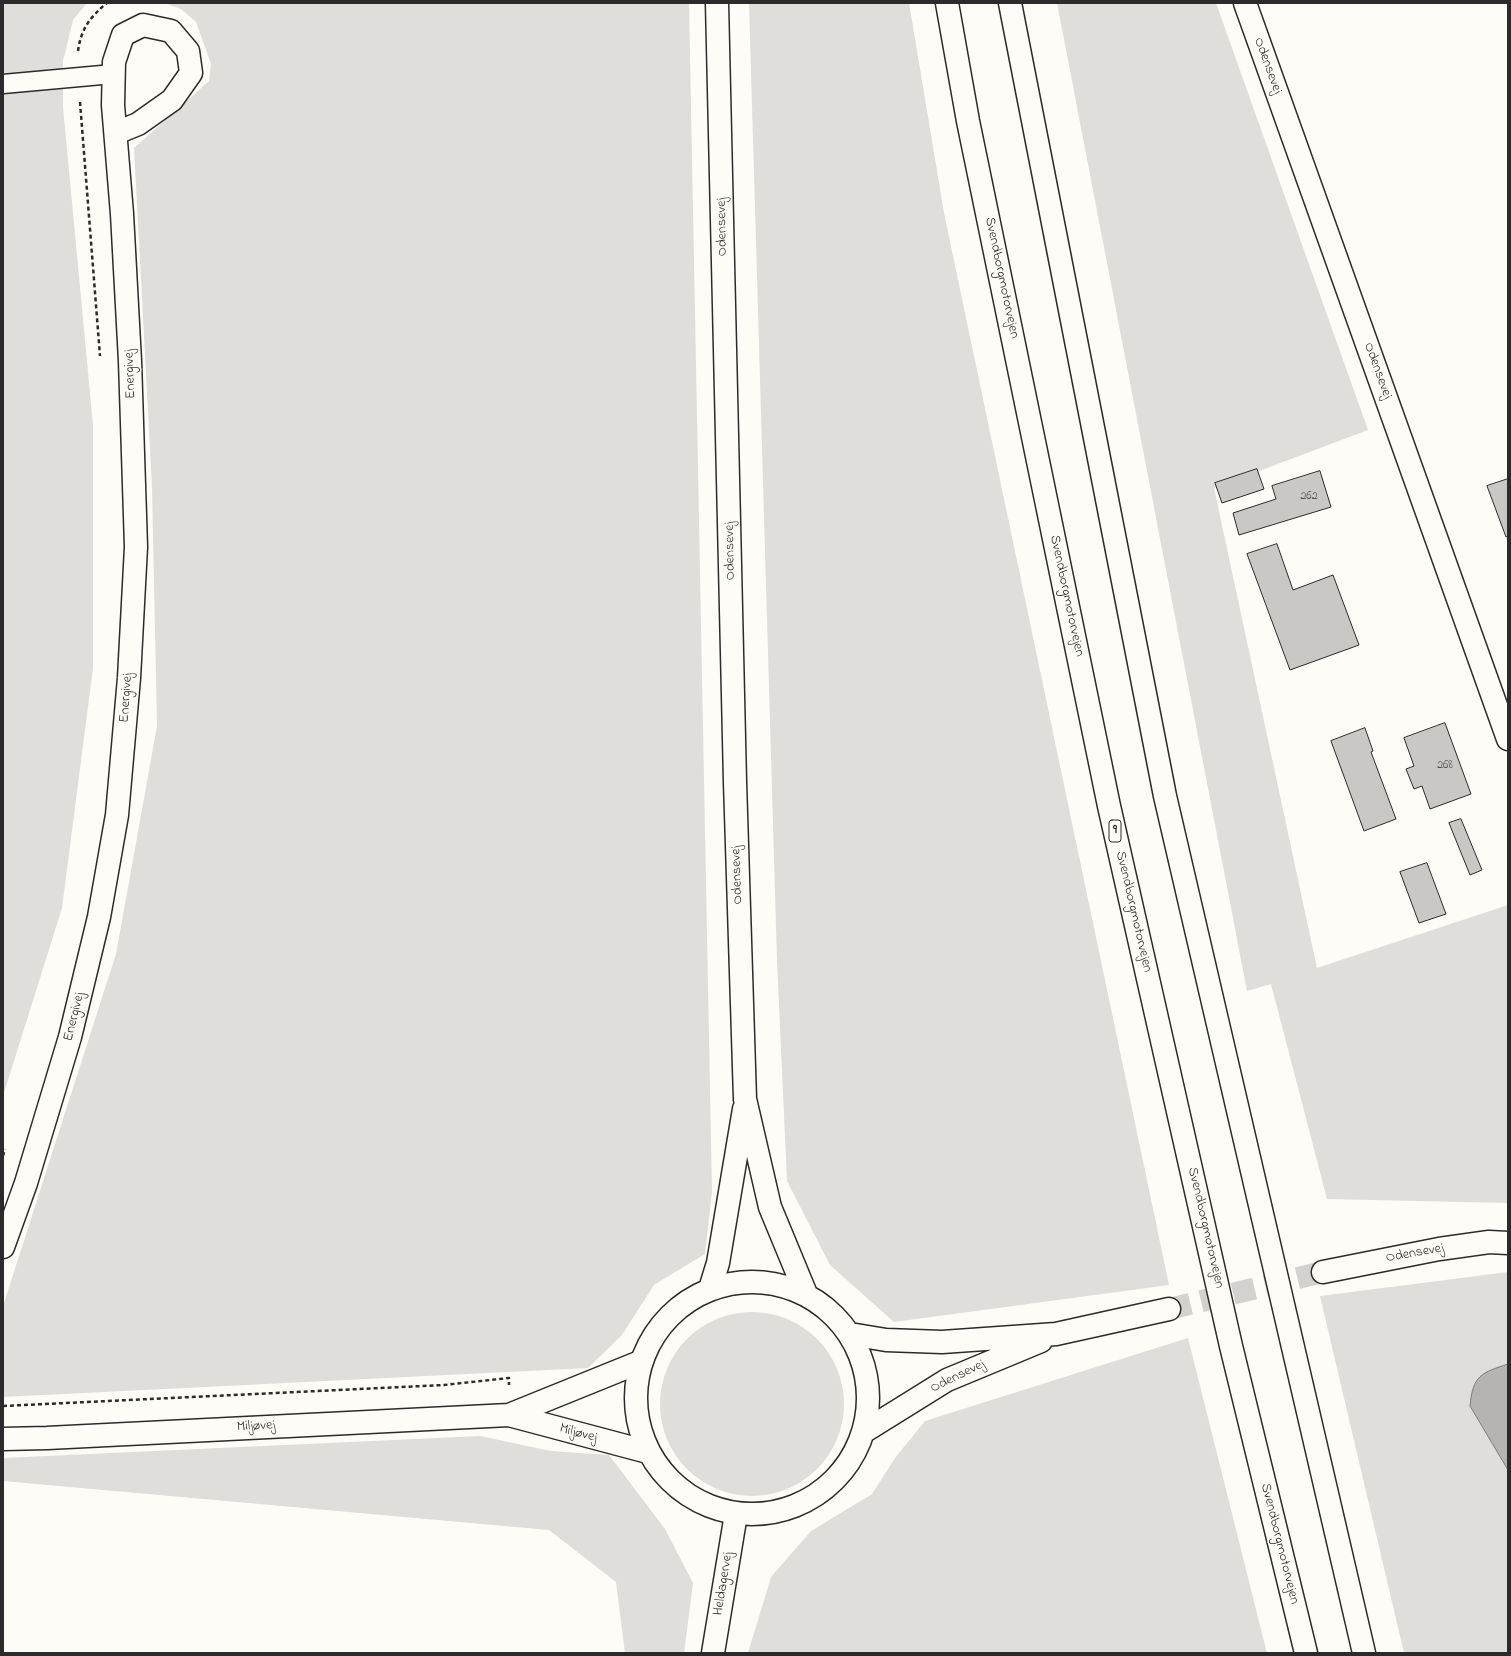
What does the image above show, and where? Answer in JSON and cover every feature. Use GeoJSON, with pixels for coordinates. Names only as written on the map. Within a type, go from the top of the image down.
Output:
{"type":"FeatureCollection","features":[{"type":"Feature","properties":{"kind":"main road","name":"Odensevej"},"geometry":{"type":"LineString","coordinates":[[710,1288],[718,1263],[745,1098],[735,775],[718,3]]}},
{"type":"Feature","properties":{"kind":"main road","name":"Svendborgmotorvejen"},"geometry":{"type":"LineString","coordinates":[[947,3],[968,120],[1109,806],[1231,1346],[1306,1653]]}},
{"type":"Feature","properties":{"kind":"main road"},"geometry":{"type":"LineString","coordinates":[[1010,3],[1164,796],[1364,1653]]}},
{"type":"Feature","properties":{"kind":"main road","name":"Odensevej"},"geometry":{"type":"LineString","coordinates":[[1245,3],[1508,739]]}},
{"type":"Feature","properties":{"kind":"main road","name":"Energivej"},"geometry":{"type":"LineString","coordinates":[[3,1248],[26,1182],[70,1037],[98,917],[117,815],[129,678],[136,547],[130,361],[122,214],[116,133],[112,105],[113,74],[114,62],[123,35],[143,25],[171,31],[188,51],[191,73],[172,100],[138,124],[116,133]]}},
{"type":"Feature","properties":{"kind":"main road","name":"Odensevej"},"geometry":{"type":"LineString","coordinates":[[745,1098],[770,1207],[806,1294]]}},
{"type":"Feature","properties":{"kind":"main road","name":"Odensevej"},"geometry":{"type":"LineString","coordinates":[[1323,1272],[1439,1249],[1489,1242],[1508,1242]]}},
{"type":"Feature","properties":{"kind":"main road"},"geometry":{"type":"LineString","coordinates":[[742,1282],[775,1283],[806,1294],[823,1305],[838,1318],[850,1334],[864,1364],[869,1398],[865,1431],[851,1461],[829,1486],[812,1497],[801,1504],[769,1514],[736,1514],[709,1507],[684,1494],[663,1475],[648,1452],[635,1408],[640,1362],[656,1331],[680,1306],[710,1288],[742,1282]]}},
{"type":"Feature","properties":{"kind":"main road","name":"Odensevej"},"geometry":{"type":"LineString","coordinates":[[850,1334],[886,1340],[942,1342],[1056,1334],[1169,1309]]}},
{"type":"Feature","properties":{"kind":"main road","name":"Odensevej"},"geometry":{"type":"LineString","coordinates":[[865,1431],[947,1380],[1056,1334]]}},
{"type":"Feature","properties":{"kind":"main road","name":"Miljøvej"},"geometry":{"type":"LineString","coordinates":[[509,1415],[640,1362]]}},
{"type":"Feature","properties":{"kind":"main road","name":"Miljøvej"},"geometry":{"type":"LineString","coordinates":[[3,1438],[47,1438],[509,1415],[648,1452]]}},
{"type":"Feature","properties":{"kind":"main road","name":"Heldagervej"},"geometry":{"type":"LineString","coordinates":[[713,1653],[736,1514]]}},
{"type":"Feature","properties":{"kind":"lane"},"geometry":{"type":"LineString","coordinates":[[3,84],[113,74]]}},
{"type":"Feature","properties":{"kind":"path"},"geometry":{"type":"LineString","coordinates":[[100,361],[76,60],[80,38],[92,15],[107,3]]}},
{"type":"Feature","properties":{"kind":"path"},"geometry":{"type":"LineString","coordinates":[[3,1156],[5,1149]]}},
{"type":"Feature","properties":{"kind":"path"},"geometry":{"type":"LineString","coordinates":[[3,1406],[444,1385],[509,1378],[509,1415]]}},
{"type":"Feature","properties":{"kind":"shaded area"},"geometry":{"type":"Polygon","coordinates":[[[3,3],[87,3],[73,20],[63,61],[63,107],[93,425],[93,668],[62,908],[3,1096],[3,3]]]}},
{"type":"Feature","properties":{"kind":"shaded area"},"geometry":{"type":"Polygon","coordinates":[[[164,3],[689,3],[712,1192],[705,1254],[654,1285],[622,1335],[588,1368],[3,1397],[3,1306],[116,954],[157,726],[152,487],[134,148],[209,81],[211,64],[196,22],[181,9],[164,3]]]}},
{"type":"Feature","properties":{"kind":"shaded area"},"geometry":{"type":"Polygon","coordinates":[[[749,3],[909,3],[944,213],[1169,1285],[894,1322],[830,1265],[787,1181],[777,961],[749,3]]]}},
{"type":"Feature","properties":{"kind":"shaded area"},"geometry":{"type":"Polygon","coordinates":[[[1057,3],[1216,3],[1368,430],[1214,488],[1317,968],[1508,905],[1508,1203],[1327,1199],[1271,984],[1247,991],[1057,3]]]}},
{"type":"Feature","properties":{"kind":"shaded area"},"geometry":{"type":"Polygon","coordinates":[[[1508,1272],[1508,1653],[1404,1653],[1320,1296],[1508,1272]]]}},
{"type":"Feature","properties":{"kind":"shaded area"},"geometry":{"type":"Polygon","coordinates":[[[752,1312],[770,1314],[787,1319],[803,1328],[817,1339],[828,1353],[837,1369],[842,1386],[844,1404],[842,1422],[837,1439],[828,1455],[817,1469],[803,1480],[787,1489],[770,1494],[752,1496],[734,1494],[717,1489],[701,1480],[687,1469],[676,1455],[667,1439],[662,1422],[660,1404],[662,1386],[667,1369],[676,1353],[687,1339],[701,1328],[717,1319],[734,1314],[752,1312]]]}},
{"type":"Feature","properties":{"kind":"shaded area"},"geometry":{"type":"Polygon","coordinates":[[[1188,1338],[1267,1653],[748,1653],[771,1577],[811,1531],[872,1494],[895,1458],[925,1421],[1188,1338]]]}},
{"type":"Feature","properties":{"kind":"shaded area"},"geometry":{"type":"Polygon","coordinates":[[[1508,1364],[1508,1470],[1470,1406],[1471,1396],[1476,1381],[1485,1373],[1508,1364]]]}},
{"type":"Feature","properties":{"kind":"shaded area"},"geometry":{"type":"Polygon","coordinates":[[[480,1436],[551,1451],[609,1455],[665,1529],[693,1583],[684,1653],[625,1653],[616,1582],[549,1530],[3,1481],[3,1458],[480,1436]]]}},
{"type":"Feature","properties":{"kind":"building"},"geometry":{"type":"Polygon","coordinates":[[[1257,469],[1264,489],[1222,503],[1215,483],[1257,469]]]}},
{"type":"Feature","properties":{"kind":"building"},"geometry":{"type":"Polygon","coordinates":[[[1320,471],[1331,507],[1239,535],[1233,513],[1276,499],[1272,486],[1320,471]]]}},
{"type":"Feature","properties":{"kind":"building"},"geometry":{"type":"Polygon","coordinates":[[[1508,479],[1508,536],[1506,537],[1487,486],[1508,479]]]}},
{"type":"Feature","properties":{"kind":"building"},"geometry":{"type":"Polygon","coordinates":[[[1277,544],[1293,590],[1333,575],[1359,645],[1290,670],[1247,554],[1277,544]]]}},
{"type":"Feature","properties":{"kind":"building"},"geometry":{"type":"Polygon","coordinates":[[[1445,723],[1471,794],[1430,809],[1422,786],[1414,789],[1406,769],[1414,766],[1404,738],[1445,723]]]}},
{"type":"Feature","properties":{"kind":"building"},"geometry":{"type":"Polygon","coordinates":[[[1365,728],[1373,751],[1371,752],[1396,819],[1364,831],[1331,741],[1365,728]]]}},
{"type":"Feature","properties":{"kind":"building"},"geometry":{"type":"Polygon","coordinates":[[[1461,819],[1482,870],[1470,875],[1449,823],[1461,819]]]}},
{"type":"Feature","properties":{"kind":"building"},"geometry":{"type":"Polygon","coordinates":[[[1427,863],[1446,914],[1419,923],[1400,872],[1427,863]]]}},
{"type":"Feature","properties":{"kind":"tunnel"},"geometry":{"type":"LineString","coordinates":[[1169,1309],[1323,1272]]}}]}
